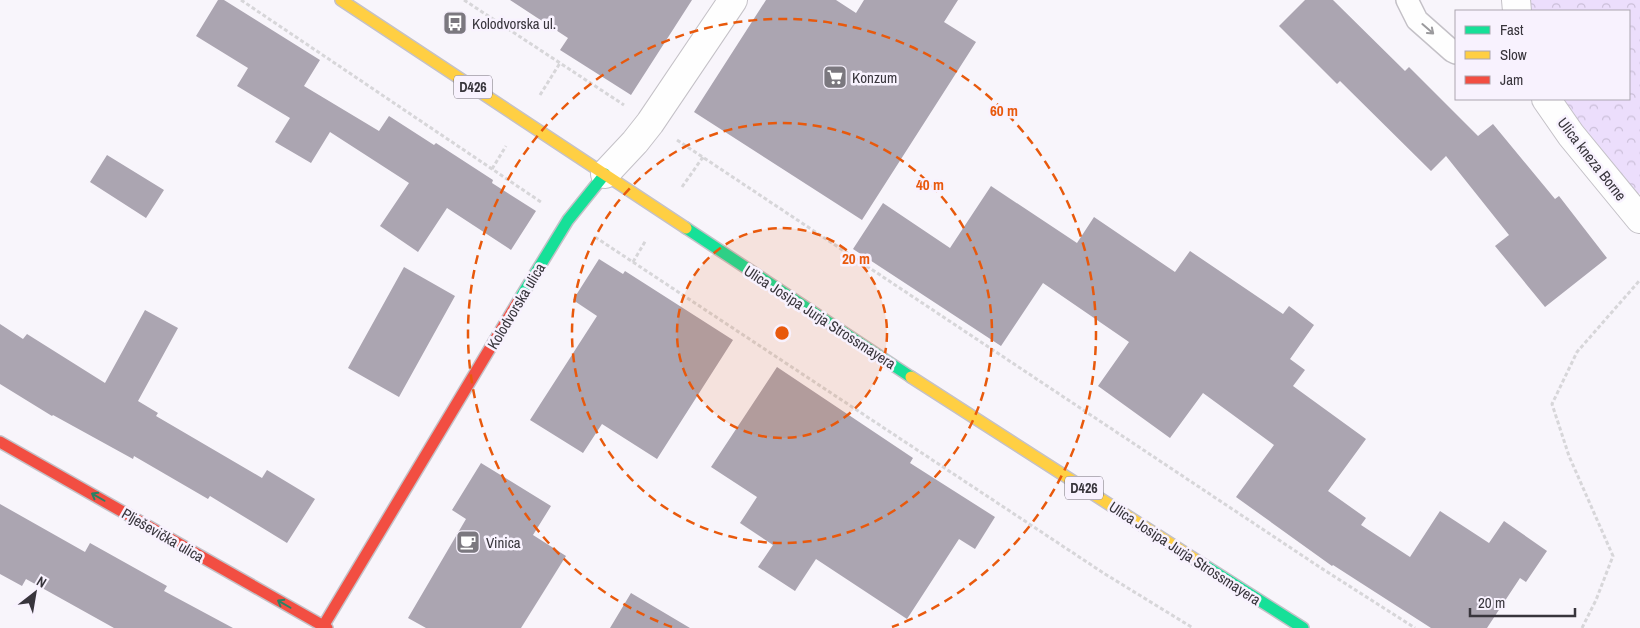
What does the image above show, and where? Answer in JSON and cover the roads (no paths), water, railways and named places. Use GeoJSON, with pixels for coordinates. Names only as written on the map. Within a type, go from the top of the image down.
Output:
{"type":"FeatureCollection","features":[{"type":"Feature","properties":{"kind":"main road","name":"Ulica Josipa Jurja Strossmayera"},"geometry":{"type":"LineString","coordinates":[[341,0],[958,407],[1303,628]]}},
{"type":"Feature","properties":{"kind":"main road","name":"Kolodvorska ulica"},"geometry":{"type":"LineString","coordinates":[[324,627],[568,220],[605,174]]}},
{"type":"Feature","properties":{"kind":"main road","name":"Plješevička ulica"},"geometry":{"type":"LineString","coordinates":[[0,442],[324,627]]}},
{"type":"Feature","properties":{"kind":"street","name":"Kolodvorska ulica"},"geometry":{"type":"LineString","coordinates":[[605,174],[650,123],[733,0]]}},
{"type":"Feature","properties":{"kind":"street","name":"Ulica kneza Borne"},"geometry":{"type":"LineString","coordinates":[[1547,100],[1571,135],[1640,219]]}},
{"type":"Feature","properties":{"kind":"lane"},"geometry":{"type":"LineString","coordinates":[[1407,0],[1417,20],[1455,52]]}},
{"type":"Feature","properties":{"kind":"place","name":"Kolodvorska ul."},"geometry":{"type":"Point","coordinates":[455,23]}},
{"type":"Feature","properties":{"kind":"place","name":"Konzum"},"geometry":{"type":"Point","coordinates":[835,77]}},
{"type":"Feature","properties":{"kind":"place","name":"Vinica"},"geometry":{"type":"Point","coordinates":[468,542]}}]}
